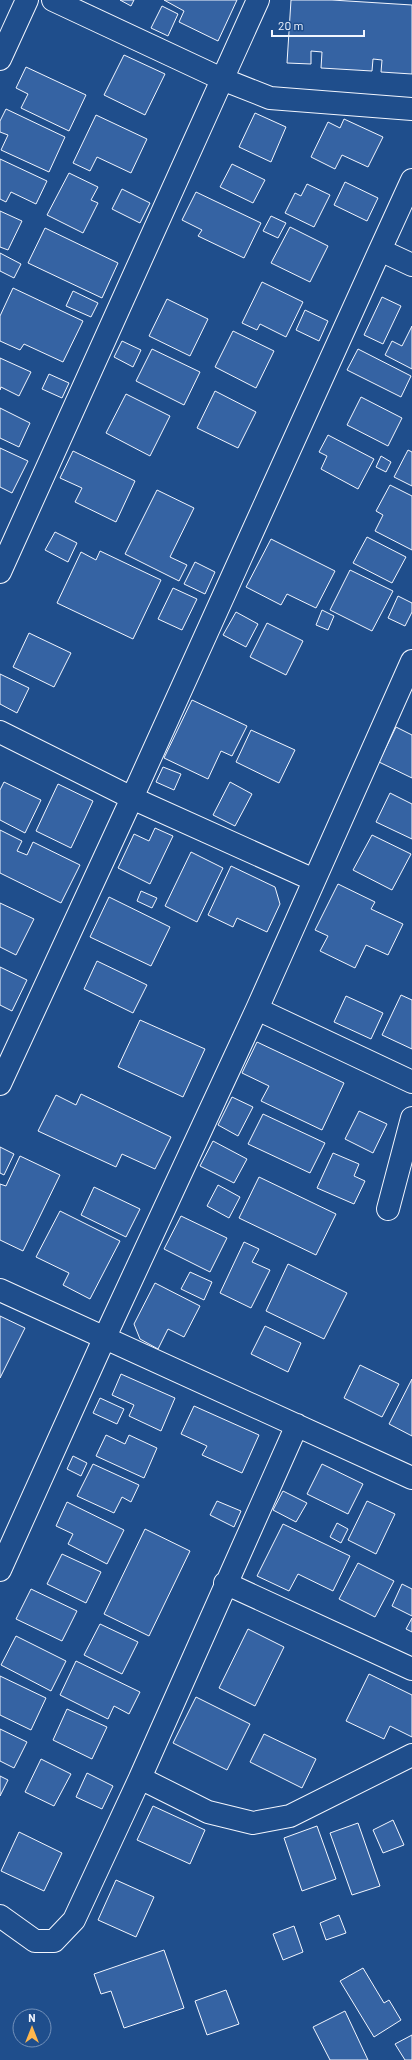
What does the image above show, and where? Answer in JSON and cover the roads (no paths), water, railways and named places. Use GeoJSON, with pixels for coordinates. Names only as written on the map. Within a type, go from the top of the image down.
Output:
{"type":"FeatureCollection","features":[{"type":"Feature","properties":{"kind":"street"},"geometry":{"type":"LineString","coordinates":[[0,59],[27,0]]}},
{"type":"Feature","properties":{"kind":"street"},"geometry":{"type":"LineString","coordinates":[[53,0],[222,79],[270,98],[412,109]]}},
{"type":"Feature","properties":{"kind":"street"},"geometry":{"type":"LineString","coordinates":[[0,572],[258,0]]}},
{"type":"Feature","properties":{"kind":"street"},"geometry":{"type":"LineString","coordinates":[[0,1084],[132,798],[412,180]]}},
{"type":"Feature","properties":{"kind":"street"},"geometry":{"type":"LineString","coordinates":[[380,250],[412,265]]}},
{"type":"Feature","properties":{"kind":"street"},"geometry":{"type":"LineString","coordinates":[[0,1570],[104,1339],[257,1009],[314,880],[404,696],[412,661]]}},
{"type":"Feature","properties":{"kind":"street"},"geometry":{"type":"LineString","coordinates":[[0,732],[132,798],[314,880]]}},
{"type":"Feature","properties":{"kind":"street"},"geometry":{"type":"LineString","coordinates":[[257,1009],[412,1082]]}},
{"type":"Feature","properties":{"kind":"street"},"geometry":{"type":"LineString","coordinates":[[388,1208],[412,1118]]}},
{"type":"Feature","properties":{"kind":"street"},"geometry":{"type":"LineString","coordinates":[[0,1290],[104,1339],[412,1478]]}},
{"type":"Feature","properties":{"kind":"street"},"geometry":{"type":"LineString","coordinates":[[0,1916],[35,1941],[54,1940],[74,1920],[140,1778],[225,1583],[297,1425]]}},
{"type":"Feature","properties":{"kind":"street"},"geometry":{"type":"LineString","coordinates":[[225,1583],[412,1669]]}},
{"type":"Feature","properties":{"kind":"street"},"geometry":{"type":"LineString","coordinates":[[140,1778],[208,1812],[254,1824],[290,1816],[412,1755]]}}]}
